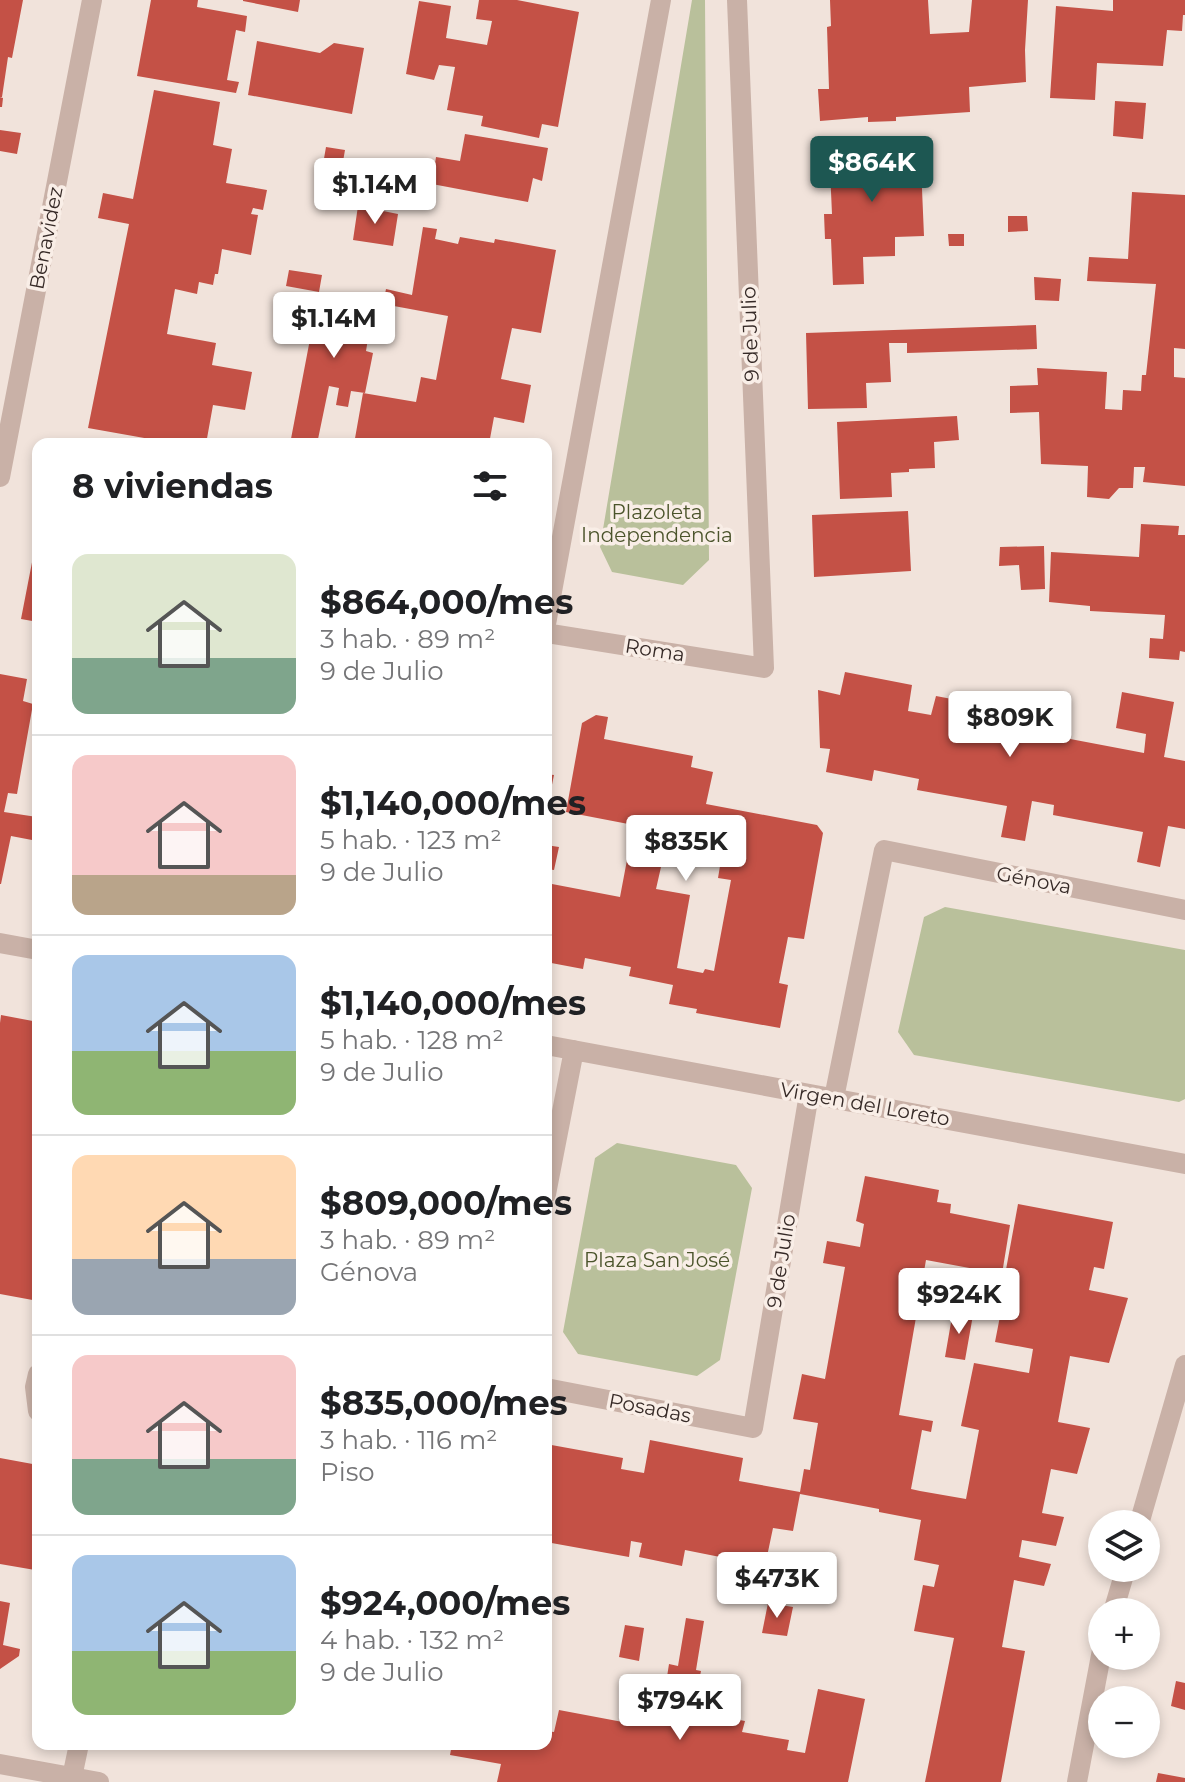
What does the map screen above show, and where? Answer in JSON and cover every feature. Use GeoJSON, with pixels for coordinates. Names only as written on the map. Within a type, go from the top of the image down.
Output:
{"type":"FeatureCollection","features":[{"type":"Feature","properties":{"kind":"street","name":"Benavidez"},"geometry":{"type":"LineString","coordinates":[[0,477],[92,0]]}},
{"type":"Feature","properties":{"kind":"street"},"geometry":{"type":"LineString","coordinates":[[552,591],[661,0]]}},
{"type":"Feature","properties":{"kind":"street","name":"9 de Julio"},"geometry":{"type":"LineString","coordinates":[[737,0],[764,668]]}},
{"type":"Feature","properties":{"kind":"street","name":"Roma"},"geometry":{"type":"LineString","coordinates":[[552,634],[764,668]]}},
{"type":"Feature","properties":{"kind":"street","name":"Génova"},"geometry":{"type":"LineString","coordinates":[[834,1098],[884,850],[1185,910]]}},
{"type":"Feature","properties":{"kind":"street"},"geometry":{"type":"LineString","coordinates":[[0,943],[32,949]]}},
{"type":"Feature","properties":{"kind":"street","name":"Virgen del Loreto"},"geometry":{"type":"LineString","coordinates":[[552,1046],[1185,1164]]}},
{"type":"Feature","properties":{"kind":"street"},"geometry":{"type":"LineString","coordinates":[[552,1163],[574,1050]]}},
{"type":"Feature","properties":{"kind":"street","name":"9 de Julio"},"geometry":{"type":"LineString","coordinates":[[753,1428],[809,1094]]}},
{"type":"Feature","properties":{"kind":"street"},"geometry":{"type":"LineString","coordinates":[[1143,1510],[1185,1365]]}},
{"type":"Feature","properties":{"kind":"street","name":"Posadas"},"geometry":{"type":"LineString","coordinates":[[552,1389],[753,1428]]}},
{"type":"Feature","properties":{"kind":"street"},"geometry":{"type":"LineString","coordinates":[[1077,1782],[1098,1670]]}},
{"type":"Feature","properties":{"kind":"street"},"geometry":{"type":"LineString","coordinates":[[72,1780],[78,1750]]}},
{"type":"Feature","properties":{"kind":"street"},"geometry":{"type":"LineString","coordinates":[[0,1764],[72,1780],[99,1782]]}},
{"type":"Feature","properties":{"kind":"green space","name":"Plazoleta Independencia"},"geometry":{"type":"Polygon","coordinates":[[[692,0],[705,0],[709,560],[683,585],[612,572],[600,547],[692,0]]]}},
{"type":"Feature","properties":{"kind":"green space"},"geometry":{"type":"Polygon","coordinates":[[[945,907],[1185,950],[1185,1099],[1179,1102],[914,1055],[898,1032],[924,917],[945,907]]]}},
{"type":"Feature","properties":{"kind":"green space","name":"Plaza San José"},"geometry":{"type":"Polygon","coordinates":[[[617,1143],[736,1165],[752,1188],[720,1360],[697,1376],[578,1354],[563,1332],[595,1158],[617,1143]]]}},
{"type":"Feature","properties":{"kind":"building"},"geometry":{"type":"Polygon","coordinates":[[[0,0],[23,0],[12,58],[8,57],[2,97],[0,97],[0,0]]]}},
{"type":"Feature","properties":{"kind":"building"},"geometry":{"type":"Polygon","coordinates":[[[151,0],[198,0],[197,7],[247,16],[245,32],[236,30],[227,80],[239,82],[236,93],[137,76],[151,0]]]}},
{"type":"Feature","properties":{"kind":"building"},"geometry":{"type":"Polygon","coordinates":[[[243,0],[300,0],[298,12],[243,0]]]}},
{"type":"Feature","properties":{"kind":"building"},"geometry":{"type":"Polygon","coordinates":[[[479,0],[517,0],[579,12],[558,127],[542,124],[539,138],[481,126],[483,116],[447,110],[455,67],[439,65],[434,80],[406,74],[419,1],[451,6],[446,38],[487,45],[492,21],[476,19],[479,0]]]}},
{"type":"Feature","properties":{"kind":"building"},"geometry":{"type":"Polygon","coordinates":[[[830,0],[928,0],[930,34],[969,32],[972,0],[1028,0],[1026,82],[969,87],[970,112],[896,117],[896,121],[868,122],[868,117],[820,121],[818,89],[829,89],[827,27],[831,26],[830,0]]]}},
{"type":"Feature","properties":{"kind":"building"},"geometry":{"type":"Polygon","coordinates":[[[1113,0],[1185,0],[1182,31],[1167,30],[1163,66],[1097,63],[1095,100],[1050,98],[1056,6],[1113,11],[1113,0]]]}},
{"type":"Feature","properties":{"kind":"building"},"geometry":{"type":"Polygon","coordinates":[[[257,41],[320,53],[334,43],[364,48],[352,114],[248,95],[257,41]]]}},
{"type":"Feature","properties":{"kind":"building"},"geometry":{"type":"Polygon","coordinates":[[[154,90],[220,102],[213,145],[232,149],[226,183],[267,190],[263,210],[253,208],[251,214],[258,215],[251,255],[222,249],[213,285],[199,282],[197,294],[175,289],[167,334],[216,343],[212,365],[252,372],[245,410],[213,405],[207,438],[144,438],[88,428],[129,224],[98,218],[103,193],[133,199],[154,90]]]}},
{"type":"Feature","properties":{"kind":"building"},"geometry":{"type":"Polygon","coordinates":[[[1115,101],[1146,103],[1143,139],[1113,136],[1115,101]]]}},
{"type":"Feature","properties":{"kind":"building"},"geometry":{"type":"Polygon","coordinates":[[[0,130],[21,133],[17,154],[0,151],[0,130]]]}},
{"type":"Feature","properties":{"kind":"building"},"geometry":{"type":"Polygon","coordinates":[[[465,134],[548,148],[542,181],[533,178],[528,202],[432,184],[436,157],[460,161],[465,134]]]}},
{"type":"Feature","properties":{"kind":"building"},"geometry":{"type":"Polygon","coordinates":[[[920,142],[924,236],[895,237],[895,256],[863,257],[864,284],[833,285],[831,239],[825,239],[824,214],[832,214],[829,147],[920,142]]]}},
{"type":"Feature","properties":{"kind":"building"},"geometry":{"type":"Polygon","coordinates":[[[326,147],[345,150],[341,173],[322,170],[326,147]]]}},
{"type":"Feature","properties":{"kind":"building"},"geometry":{"type":"Polygon","coordinates":[[[1132,192],[1185,195],[1185,349],[1174,348],[1174,377],[1185,378],[1185,486],[1143,482],[1145,467],[1134,467],[1133,488],[1119,488],[1109,499],[1087,497],[1088,466],[1041,464],[1039,412],[1010,413],[1010,386],[1038,385],[1037,368],[1107,372],[1105,409],[1122,410],[1123,390],[1141,391],[1142,375],[1146,375],[1156,284],[1087,281],[1089,257],[1128,259],[1132,192]]]}},
{"type":"Feature","properties":{"kind":"building"},"geometry":{"type":"Polygon","coordinates":[[[358,206],[398,214],[393,246],[353,240],[358,206]]]}},
{"type":"Feature","properties":{"kind":"building"},"geometry":{"type":"Polygon","coordinates":[[[1008,216],[1027,216],[1028,231],[1008,232],[1008,216]]]}},
{"type":"Feature","properties":{"kind":"building"},"geometry":{"type":"Polygon","coordinates":[[[423,227],[437,229],[435,239],[458,244],[460,237],[494,243],[495,239],[556,250],[541,333],[512,328],[501,379],[531,385],[524,423],[494,417],[490,438],[355,438],[363,393],[416,402],[421,377],[436,380],[448,316],[383,304],[386,289],[412,295],[423,227]]]}},
{"type":"Feature","properties":{"kind":"building"},"geometry":{"type":"Polygon","coordinates":[[[948,234],[964,234],[964,246],[949,246],[948,234]]]}},
{"type":"Feature","properties":{"kind":"building"},"geometry":{"type":"Polygon","coordinates":[[[289,270],[322,275],[319,292],[286,286],[289,270]]]}},
{"type":"Feature","properties":{"kind":"building"},"geometry":{"type":"Polygon","coordinates":[[[1034,277],[1061,279],[1059,301],[1035,300],[1034,277]]]}},
{"type":"Feature","properties":{"kind":"building"},"geometry":{"type":"Polygon","coordinates":[[[319,292],[383,304],[380,321],[371,320],[366,351],[373,353],[365,393],[351,391],[348,407],[336,405],[339,388],[329,386],[318,438],[291,438],[319,292]]]}},
{"type":"Feature","properties":{"kind":"building"},"geometry":{"type":"Polygon","coordinates":[[[1036,325],[1037,349],[907,353],[907,343],[889,343],[891,382],[866,383],[867,408],[808,409],[806,333],[1036,325]]]}},
{"type":"Feature","properties":{"kind":"building"},"geometry":{"type":"Polygon","coordinates":[[[957,416],[959,440],[934,442],[935,468],[891,473],[892,497],[840,499],[837,422],[957,416]]]}},
{"type":"Feature","properties":{"kind":"building"},"geometry":{"type":"Polygon","coordinates":[[[908,511],[911,571],[814,577],[812,515],[908,511]]]}},
{"type":"Feature","properties":{"kind":"building"},"geometry":{"type":"Polygon","coordinates":[[[1141,524],[1179,526],[1178,535],[1185,535],[1185,652],[1180,651],[1179,660],[1149,658],[1150,638],[1163,639],[1165,615],[1090,611],[1090,606],[1049,602],[1051,552],[1139,557],[1141,524]]]}},
{"type":"Feature","properties":{"kind":"building"},"geometry":{"type":"Polygon","coordinates":[[[1044,546],[1045,589],[1021,590],[1019,565],[999,566],[1000,547],[1044,546]]]}},
{"type":"Feature","properties":{"kind":"building"},"geometry":{"type":"Polygon","coordinates":[[[32,562],[32,621],[21,619],[32,562]]]}},
{"type":"Feature","properties":{"kind":"building"},"geometry":{"type":"Polygon","coordinates":[[[845,672],[912,685],[908,711],[931,715],[936,696],[978,704],[980,697],[1015,705],[1011,730],[1044,736],[1047,717],[1069,721],[1065,738],[1144,753],[1146,734],[1116,728],[1122,692],[1174,702],[1164,757],[1185,761],[1185,829],[1168,826],[1160,867],[1137,862],[1143,832],[1053,815],[1054,805],[1032,801],[1025,841],[1001,837],[1007,806],[917,790],[919,779],[874,770],[872,781],[826,772],[830,749],[820,748],[818,690],[840,695],[845,672]]]}},
{"type":"Feature","properties":{"kind":"building"},"geometry":{"type":"Polygon","coordinates":[[[0,674],[27,679],[23,701],[32,704],[17,794],[8,793],[4,812],[32,816],[32,840],[11,836],[0,884],[0,674]]]}},
{"type":"Feature","properties":{"kind":"building"},"geometry":{"type":"Polygon","coordinates":[[[596,715],[608,717],[604,739],[693,756],[691,767],[713,772],[706,804],[817,825],[823,833],[804,939],[788,937],[779,983],[788,985],[780,1028],[696,1013],[697,1009],[669,1004],[673,985],[629,976],[631,967],[585,958],[583,969],[552,963],[552,884],[620,897],[627,860],[661,867],[656,889],[690,895],[677,968],[703,973],[705,969],[714,971],[731,880],[718,878],[722,854],[698,849],[701,838],[566,812],[582,723],[596,715]]]}},
{"type":"Feature","properties":{"kind":"building"},"geometry":{"type":"Polygon","coordinates":[[[552,846],[559,847],[552,870],[552,846]]]}},
{"type":"Feature","properties":{"kind":"building"},"geometry":{"type":"Polygon","coordinates":[[[1,1015],[32,1021],[32,1300],[0,1294],[1,1015]]]}},
{"type":"Feature","properties":{"kind":"building"},"geometry":{"type":"Polygon","coordinates":[[[865,1176],[939,1190],[937,1202],[951,1204],[950,1213],[1010,1225],[1002,1274],[926,1260],[899,1415],[933,1421],[931,1432],[922,1430],[911,1489],[966,1499],[979,1430],[961,1426],[974,1363],[1029,1373],[1033,1349],[995,1342],[1018,1204],[1113,1222],[1104,1269],[1094,1267],[1089,1290],[1128,1298],[1109,1363],[1070,1356],[1058,1422],[1090,1428],[1077,1474],[1051,1469],[1042,1513],[1064,1517],[1056,1546],[1022,1540],[1019,1557],[1051,1564],[1044,1586],[1014,1580],[1002,1647],[1025,1651],[1001,1782],[925,1782],[954,1638],[914,1631],[923,1585],[934,1587],[939,1565],[914,1560],[921,1520],[800,1494],[793,1531],[773,1528],[765,1566],[685,1550],[682,1566],[639,1557],[642,1543],[631,1541],[629,1557],[552,1543],[552,1445],[623,1458],[621,1469],[644,1473],[650,1440],[743,1458],[739,1481],[800,1492],[804,1469],[810,1470],[818,1423],[793,1419],[802,1374],[825,1379],[845,1267],[823,1263],[827,1241],[860,1247],[864,1224],[856,1221],[865,1176]]]}},
{"type":"Feature","properties":{"kind":"building"},"geometry":{"type":"Polygon","coordinates":[[[953,1311],[973,1315],[965,1360],[945,1357],[953,1311]]]}},
{"type":"Feature","properties":{"kind":"building"},"geometry":{"type":"Polygon","coordinates":[[[0,1458],[32,1464],[32,1569],[0,1564],[0,1458]]]}},
{"type":"Feature","properties":{"kind":"building"},"geometry":{"type":"Polygon","coordinates":[[[0,1601],[10,1603],[3,1645],[20,1649],[19,1656],[0,1669],[0,1601]]]}},
{"type":"Feature","properties":{"kind":"building"},"geometry":{"type":"Polygon","coordinates":[[[768,1603],[793,1607],[787,1636],[762,1633],[768,1603]]]}},
{"type":"Feature","properties":{"kind":"building"},"geometry":{"type":"Polygon","coordinates":[[[686,1618],[704,1621],[696,1670],[701,1671],[693,1711],[745,1721],[742,1732],[789,1740],[787,1750],[805,1753],[818,1689],[865,1699],[848,1782],[497,1782],[501,1764],[450,1755],[451,1750],[552,1750],[552,1732],[559,1710],[628,1723],[631,1704],[662,1709],[669,1664],[678,1666],[686,1618]]]}},
{"type":"Feature","properties":{"kind":"building"},"geometry":{"type":"Polygon","coordinates":[[[625,1625],[644,1628],[639,1661],[619,1657],[625,1625]]]}},
{"type":"Feature","properties":{"kind":"building"},"geometry":{"type":"Polygon","coordinates":[[[1176,1681],[1185,1683],[1185,1710],[1171,1706],[1176,1681]]]}},
{"type":"Feature","properties":{"kind":"building"},"geometry":{"type":"Polygon","coordinates":[[[1158,1773],[1185,1778],[1185,1782],[1156,1782],[1158,1773]]]}}]}
